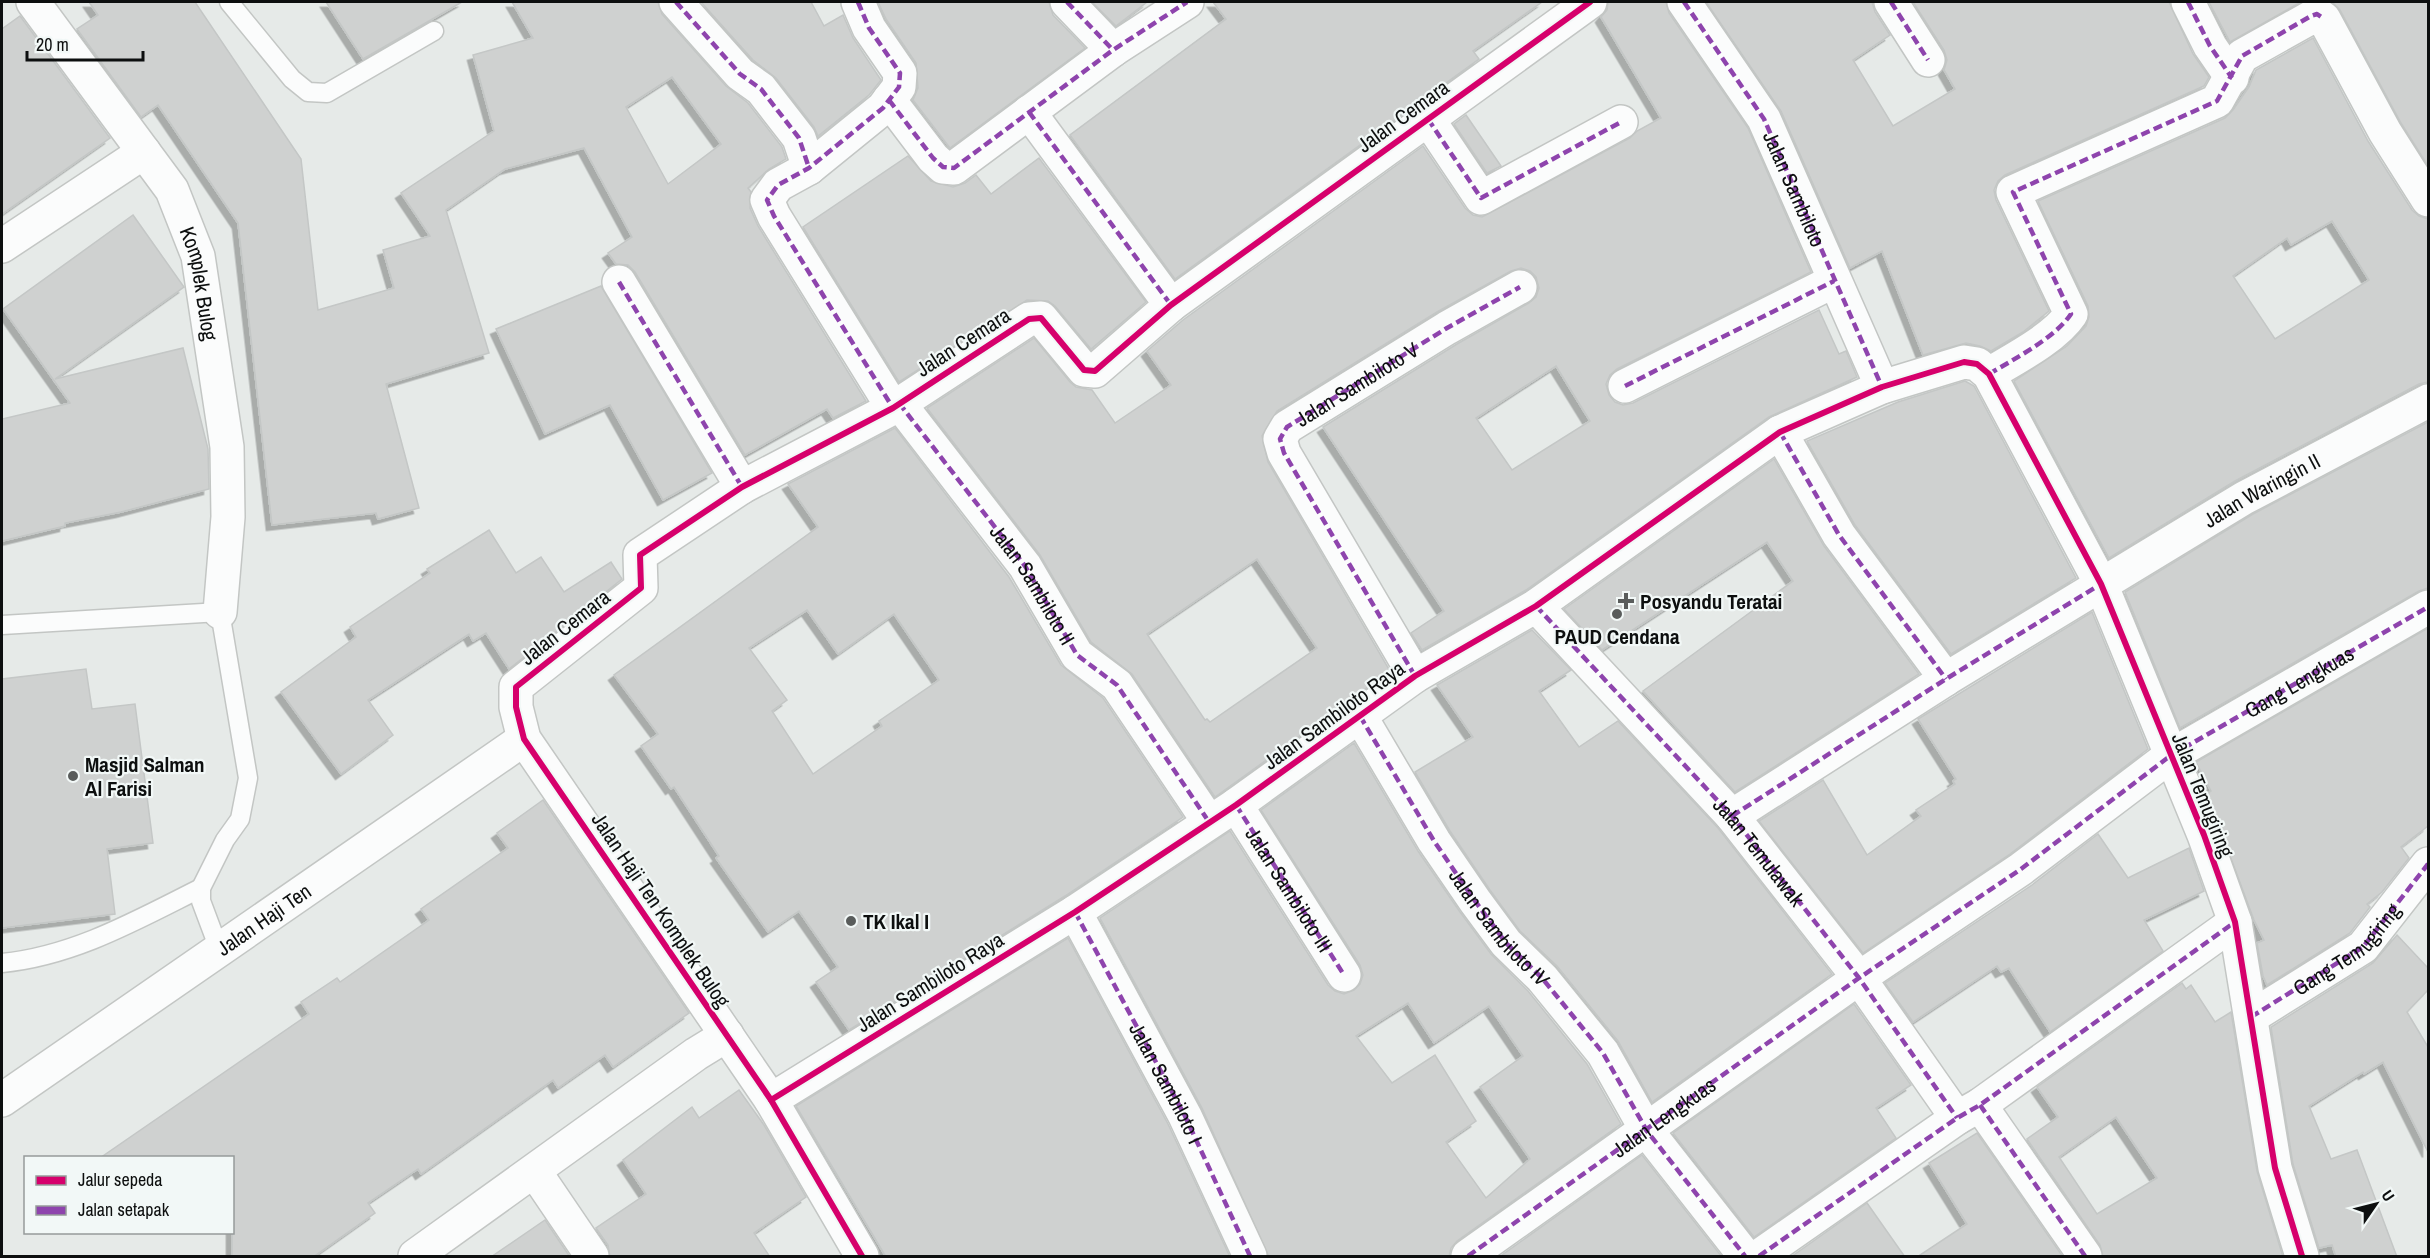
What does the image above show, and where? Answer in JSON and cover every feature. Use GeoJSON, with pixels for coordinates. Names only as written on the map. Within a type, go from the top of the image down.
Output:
{"type":"FeatureCollection","features":[{"type":"Feature","properties":{"kind":"street","name":"Komplek Bulog"},"geometry":{"type":"LineString","coordinates":[[33,2],[172,190],[198,256],[227,447],[228,517],[220,612]]}},
{"type":"Feature","properties":{"kind":"street"},"geometry":{"type":"LineString","coordinates":[[676,2],[740,74],[761,89],[799,138],[809,168],[883,108],[899,87],[900,73],[869,28],[858,2]]}},
{"type":"Feature","properties":{"kind":"street"},"geometry":{"type":"LineString","coordinates":[[1067,2],[1113,50]]}},
{"type":"Feature","properties":{"kind":"street"},"geometry":{"type":"LineString","coordinates":[[889,100],[933,158],[943,167],[954,168],[1113,50],[1187,2]]}},
{"type":"Feature","properties":{"kind":"street","name":"Jalan Cemara"},"geometry":{"type":"LineString","coordinates":[[524,739],[516,707],[516,687],[641,588],[640,555],[742,486],[896,405],[1029,319],[1041,318],[1084,370],[1095,371],[1171,305],[1590,2]]}},
{"type":"Feature","properties":{"kind":"street","name":"Jalan Sambiloto"},"geometry":{"type":"LineString","coordinates":[[1684,2],[1764,118],[1882,387]]}},
{"type":"Feature","properties":{"kind":"street"},"geometry":{"type":"LineString","coordinates":[[1892,2],[1928,60]]}},
{"type":"Feature","properties":{"kind":"street"},"geometry":{"type":"LineString","coordinates":[[2188,2],[2210,46],[2232,78]]}},
{"type":"Feature","properties":{"kind":"street"},"geometry":{"type":"LineString","coordinates":[[1989,374],[2028,349],[2066,321],[2071,314],[2013,192],[2217,101],[2232,78],[2242,56],[2311,16],[2317,14],[2322,16],[2385,132],[2428,200]]}},
{"type":"Feature","properties":{"kind":"street"},"geometry":{"type":"LineString","coordinates":[[1029,112],[1171,305]]}},
{"type":"Feature","properties":{"kind":"street"},"geometry":{"type":"LineString","coordinates":[[1428,119],[1481,198],[1621,122]]}},
{"type":"Feature","properties":{"kind":"street"},"geometry":{"type":"LineString","coordinates":[[2,246],[144,152]]}},
{"type":"Feature","properties":{"kind":"street","name":"Jalan Sambiloto II"},"geometry":{"type":"LineString","coordinates":[[809,168],[778,185],[767,200],[896,405],[1025,566],[1077,655],[1117,685],[1209,822]]}},
{"type":"Feature","properties":{"kind":"street"},"geometry":{"type":"LineString","coordinates":[[1625,386],[1834,281]]}},
{"type":"Feature","properties":{"kind":"street"},"geometry":{"type":"LineString","coordinates":[[619,282],[742,486]]}},
{"type":"Feature","properties":{"kind":"street","name":"Jalan Sambiloto V"},"geometry":{"type":"LineString","coordinates":[[1414,676],[1284,453],[1280,440],[1287,427],[1447,328],[1520,287]]}},
{"type":"Feature","properties":{"kind":"street","name":"Jalan Sambiloto Raya"},"geometry":{"type":"LineString","coordinates":[[771,1100],[1075,912],[1236,805],[1414,676],[1536,606],[1780,432],[1882,387],[1964,362],[1977,364],[1989,374]]}},
{"type":"Feature","properties":{"kind":"street","name":"Jalan Temugiring"},"geometry":{"type":"LineString","coordinates":[[1989,374],[2100,585],[2204,835],[2235,922],[2251,1017],[2260,1092],[2275,1168],[2302,1257]]}},
{"type":"Feature","properties":{"kind":"street","name":"Jalan Waringin II"},"geometry":{"type":"LineString","coordinates":[[1732,816],[1946,679],[2244,498],[2428,401]]}},
{"type":"Feature","properties":{"kind":"street"},"geometry":{"type":"LineString","coordinates":[[1780,432],[1839,535],[1946,679]]}},
{"type":"Feature","properties":{"kind":"street","name":"Jalan Temulawak"},"geometry":{"type":"LineString","coordinates":[[1536,606],[1732,816],[1859,978],[2085,1257]]}},
{"type":"Feature","properties":{"kind":"street","name":"Gang Lengkuas"},"geometry":{"type":"LineString","coordinates":[[1859,978],[2021,869],[2170,756],[2428,607]]}},
{"type":"Feature","properties":{"kind":"street","name":"Jalan Sambiloto IV"},"geometry":{"type":"LineString","coordinates":[[1360,716],[1434,841],[1475,901],[1506,943],[1542,978],[1603,1053],[1647,1131],[1745,1257]]}},
{"type":"Feature","properties":{"kind":"street","name":"Jalan Haji Ten"},"geometry":{"type":"LineString","coordinates":[[2,1100],[524,739]]}},
{"type":"Feature","properties":{"kind":"street","name":"Jalan Haji Ten Komplek Bulog"},"geometry":{"type":"LineString","coordinates":[[524,739],[771,1100],[862,1257]]}},
{"type":"Feature","properties":{"kind":"street","name":"Jalan Sambiloto III"},"geometry":{"type":"LineString","coordinates":[[1236,805],[1344,975]]}},
{"type":"Feature","properties":{"kind":"street","name":"Gang Temugiring"},"geometry":{"type":"LineString","coordinates":[[2251,1017],[2363,946],[2428,864]]}},
{"type":"Feature","properties":{"kind":"street","name":"Jalan Sambiloto I"},"geometry":{"type":"LineString","coordinates":[[1075,912],[1185,1116],[1250,1257]]}},
{"type":"Feature","properties":{"kind":"street"},"geometry":{"type":"LineString","coordinates":[[1759,1257],[1969,1112],[2235,922]]}},
{"type":"Feature","properties":{"kind":"street","name":"Jalan Lengkuas"},"geometry":{"type":"LineString","coordinates":[[1479,1253],[1859,978]]}},
{"type":"Feature","properties":{"kind":"street","name":"Jalan Haji Ten Komplek Bulog"},"geometry":{"type":"LineString","coordinates":[[415,1257],[696,1054],[727,1035]]}},
{"type":"Feature","properties":{"kind":"street"},"geometry":{"type":"LineString","coordinates":[[535,1172],[592,1257]]}},
{"type":"Feature","properties":{"kind":"lane"},"geometry":{"type":"LineString","coordinates":[[229,2],[292,80],[308,92],[327,93],[434,31]]}},
{"type":"Feature","properties":{"kind":"lane"},"geometry":{"type":"LineString","coordinates":[[2,625],[220,612],[248,777],[240,819],[225,840],[201,888],[201,901],[219,949]]}},
{"type":"Feature","properties":{"kind":"lane"},"geometry":{"type":"LineString","coordinates":[[2,963],[19,961],[92,941],[201,888]]}},
{"type":"Feature","properties":{"kind":"building"},"geometry":{"type":"Polygon","coordinates":[[[89,2],[195,2],[301,159],[318,310],[394,288],[383,250],[430,236],[401,193],[494,131],[473,55],[533,38],[512,2],[658,2],[662,14],[726,86],[748,103],[782,147],[786,159],[769,169],[748,188],[751,192],[750,208],[758,226],[866,401],[833,418],[827,409],[745,455],[635,272],[628,265],[616,264],[608,253],[632,237],[584,148],[505,169],[446,210],[489,353],[386,384],[419,508],[378,519],[376,513],[272,525],[238,223],[158,105],[141,117],[77,29],[98,15],[89,2]],[[672,77],[626,107],[668,184],[721,144],[672,77]]]}},
{"type":"Feature","properties":{"kind":"building"},"geometry":{"type":"Polygon","coordinates":[[[326,2],[462,2],[363,59],[326,2]]]}},
{"type":"Feature","properties":{"kind":"building"},"geometry":{"type":"Polygon","coordinates":[[[701,2],[811,2],[824,26],[843,15],[853,38],[881,80],[869,95],[818,136],[814,127],[776,78],[753,60],[701,2]]]}},
{"type":"Feature","properties":{"kind":"building"},"geometry":{"type":"Polygon","coordinates":[[[878,2],[1049,2],[1053,15],[1085,48],[950,148],[913,100],[918,88],[916,63],[886,19],[878,2]]]}},
{"type":"Feature","properties":{"kind":"building"},"geometry":{"type":"Polygon","coordinates":[[[1092,2],[1147,2],[1116,26],[1092,2]]]}},
{"type":"Feature","properties":{"kind":"building"},"geometry":{"type":"Polygon","coordinates":[[[1213,2],[1542,2],[1473,51],[1479,59],[1175,279],[1070,135],[1226,19],[1213,2]]]}},
{"type":"Feature","properties":{"kind":"building"},"geometry":{"type":"Polygon","coordinates":[[[1608,2],[1666,2],[1669,13],[1748,128],[1811,272],[1617,369],[1610,375],[1606,384],[1609,395],[1615,402],[1623,405],[1633,403],[1819,310],[1839,354],[1846,351],[1857,377],[1769,417],[1526,590],[1422,650],[1411,633],[1444,611],[1323,427],[1457,344],[1529,303],[1536,297],[1539,288],[1536,277],[1530,271],[1521,268],[1511,271],[1437,312],[1277,411],[1262,436],[1268,462],[1390,671],[1215,797],[1132,674],[1091,642],[1040,555],[927,408],[1034,338],[1070,382],[1076,387],[1092,390],[1115,423],[1171,385],[1147,351],[1183,320],[1423,146],[1465,208],[1473,215],[1482,217],[1630,138],[1637,131],[1661,118],[1601,17],[1607,10],[1608,2]],[[1556,366],[1476,418],[1512,470],[1590,421],[1556,366]],[[1257,559],[1147,634],[1205,720],[1210,722],[1317,648],[1257,559]]]}},
{"type":"Feature","properties":{"kind":"building"},"geometry":{"type":"Polygon","coordinates":[[[1706,2],[1872,2],[1875,12],[1890,35],[1853,60],[1893,126],[1955,89],[1944,70],[1947,60],[1944,50],[1913,2],[2169,2],[2193,54],[2209,77],[2204,86],[2005,175],[1998,181],[1994,190],[1996,200],[2049,311],[2023,332],[1991,351],[1966,343],[1923,355],[1882,251],[1850,268],[1781,111],[1706,2]]]}},
{"type":"Feature","properties":{"kind":"building"},"geometry":{"type":"Polygon","coordinates":[[[2209,2],[2301,2],[2230,42],[2209,2]]]}},
{"type":"Feature","properties":{"kind":"building"},"geometry":{"type":"Polygon","coordinates":[[[2332,2],[2428,2],[2428,166],[2401,123],[2340,10],[2332,2]]]}},
{"type":"Feature","properties":{"kind":"building"},"geometry":{"type":"Polygon","coordinates":[[[20,16],[110,138],[2,214],[2,29],[20,16]]]}},
{"type":"Feature","properties":{"kind":"building"},"geometry":{"type":"Polygon","coordinates":[[[2313,38],[2368,141],[2412,210],[2428,219],[2428,382],[2419,384],[2235,481],[2109,558],[2014,381],[2067,346],[2086,326],[2089,317],[2088,306],[2038,201],[2225,118],[2249,87],[2256,70],[2313,38]],[[2332,221],[2291,245],[2287,238],[2233,276],[2275,339],[2369,280],[2332,221]]]}},
{"type":"Feature","properties":{"kind":"building"},"geometry":{"type":"Polygon","coordinates":[[[1466,115],[1501,166],[1487,173],[1454,124],[1466,115]]]}},
{"type":"Feature","properties":{"kind":"building"},"geometry":{"type":"Polygon","coordinates":[[[908,156],[931,181],[953,187],[965,183],[976,175],[991,194],[1039,158],[1146,302],[1091,349],[1055,306],[1048,301],[1027,300],[899,382],[803,227],[908,156]]]}},
{"type":"Feature","properties":{"kind":"building"},"geometry":{"type":"Polygon","coordinates":[[[133,215],[184,287],[55,379],[183,348],[208,449],[209,489],[121,512],[65,523],[65,526],[2,541],[2,419],[70,403],[3,309],[133,215]]]}},
{"type":"Feature","properties":{"kind":"building"},"geometry":{"type":"Polygon","coordinates":[[[601,286],[712,473],[663,500],[610,405],[545,434],[496,329],[601,286]]]}},
{"type":"Feature","properties":{"kind":"building"},"geometry":{"type":"Polygon","coordinates":[[[1965,381],[1974,386],[2076,578],[1951,654],[1855,525],[1807,441],[1898,402],[1965,381]]]}},
{"type":"Feature","properties":{"kind":"building"},"geometry":{"type":"Polygon","coordinates":[[[2428,422],[2428,588],[2419,591],[2180,728],[2125,592],[2253,514],[2428,422]]]}},
{"type":"Feature","properties":{"kind":"building"},"geometry":{"type":"Polygon","coordinates":[[[895,428],[1009,577],[1061,665],[1103,698],[1183,817],[1065,896],[849,1030],[816,982],[838,967],[799,911],[768,932],[716,858],[719,856],[674,787],[671,789],[641,746],[658,734],[614,675],[818,527],[788,484],[895,428]],[[807,610],[749,648],[787,700],[772,711],[813,774],[882,726],[879,721],[939,680],[894,614],[838,654],[807,610]]]}},
{"type":"Feature","properties":{"kind":"building"},"geometry":{"type":"Polygon","coordinates":[[[1774,459],[1824,546],[1919,674],[1735,792],[1643,691],[1793,581],[1767,542],[1602,650],[1564,609],[1774,459]]]}},
{"type":"Feature","properties":{"kind":"building"},"geometry":{"type":"Polygon","coordinates":[[[489,530],[516,573],[541,557],[564,592],[611,562],[622,579],[509,669],[486,633],[473,641],[469,634],[368,700],[393,735],[341,774],[281,692],[356,637],[350,627],[430,573],[427,569],[489,530]]]}},
{"type":"Feature","properties":{"kind":"building"},"geometry":{"type":"Polygon","coordinates":[[[2092,612],[2148,749],[2010,854],[1863,953],[1759,821],[1823,780],[1867,855],[1921,816],[1916,810],[1955,784],[1953,781],[1956,779],[1918,719],[2092,612]]]}},
{"type":"Feature","properties":{"kind":"building"},"geometry":{"type":"Polygon","coordinates":[[[2428,628],[2428,826],[2401,847],[2409,858],[2382,892],[2367,904],[2370,907],[2350,933],[2267,985],[2263,976],[2257,943],[2264,940],[2254,920],[2207,794],[2211,791],[2196,762],[2428,628]]]}},
{"type":"Feature","properties":{"kind":"building"},"geometry":{"type":"Polygon","coordinates":[[[1532,630],[1571,670],[1539,691],[1579,747],[1618,721],[1718,828],[1832,974],[1652,1102],[1618,1041],[1557,966],[1520,931],[1450,831],[1415,772],[1473,737],[1437,685],[1532,630]]]}},
{"type":"Feature","properties":{"kind":"building","name":"Masjid Salman Al Farisi"},"geometry":{"type":"Polygon","coordinates":[[[86,669],[92,709],[135,704],[153,843],[107,849],[115,914],[2,928],[2,679],[86,669]]]}},
{"type":"Feature","properties":{"kind":"building"},"geometry":{"type":"Polygon","coordinates":[[[1354,743],[1418,851],[1460,912],[1491,954],[1528,991],[1587,1064],[1621,1124],[1457,1241],[1451,1248],[1449,1257],[1269,1257],[1202,1108],[1100,918],[1230,831],[1328,985],[1344,994],[1354,990],[1360,984],[1363,975],[1360,965],[1261,810],[1354,743]],[[1408,1003],[1356,1036],[1392,1083],[1435,1055],[1476,1121],[1446,1142],[1486,1198],[1530,1159],[1480,1087],[1523,1056],[1489,1006],[1434,1043],[1408,1003]]]}},
{"type":"Feature","properties":{"kind":"building"},"geometry":{"type":"Polygon","coordinates":[[[543,800],[689,1013],[613,1067],[605,1055],[558,1088],[553,1080],[421,1174],[418,1169],[368,1203],[375,1213],[313,1257],[232,1257],[234,1156],[103,1156],[309,1014],[301,1002],[337,978],[340,982],[429,920],[421,909],[508,848],[497,833],[543,800]]]}},
{"type":"Feature","properties":{"kind":"building"},"geometry":{"type":"Polygon","coordinates":[[[2098,834],[2128,878],[2189,848],[2204,891],[2144,920],[2163,951],[2050,1032],[2009,968],[2001,972],[1997,966],[1913,1022],[1885,983],[2032,885],[2098,834]]]}},
{"type":"Feature","properties":{"kind":"building"},"geometry":{"type":"Polygon","coordinates":[[[2397,935],[2428,968],[2428,990],[2407,1012],[2428,1047],[2428,1152],[2383,1062],[2309,1106],[2331,1159],[2357,1150],[2397,1257],[2336,1257],[2332,1245],[2319,1248],[2293,1164],[2271,1027],[2373,963],[2397,935]]]}},
{"type":"Feature","properties":{"kind":"building"},"geometry":{"type":"Polygon","coordinates":[[[1068,938],[1168,1124],[1230,1257],[886,1257],[796,1106],[1068,938]]]}},
{"type":"Feature","properties":{"kind":"building"},"geometry":{"type":"Polygon","coordinates":[[[2182,983],[2186,989],[2191,985],[2215,1022],[2231,1012],[2257,1171],[2283,1257],[2103,1257],[2100,1245],[2027,1139],[2058,1117],[2037,1087],[2182,983]],[[2116,1117],[2059,1157],[2097,1214],[2157,1178],[2116,1117]]]}},
{"type":"Feature","properties":{"kind":"building"},"geometry":{"type":"Polygon","coordinates":[[[1854,1004],[1911,1085],[1876,1108],[1896,1138],[1754,1237],[1673,1133],[1854,1004]]]}},
{"type":"Feature","properties":{"kind":"building"},"geometry":{"type":"Polygon","coordinates":[[[739,1090],[764,1125],[806,1197],[754,1233],[770,1257],[610,1257],[608,1245],[596,1228],[646,1194],[623,1160],[692,1107],[699,1118],[739,1090]]]}},
{"type":"Feature","properties":{"kind":"building"},"geometry":{"type":"Polygon","coordinates":[[[1977,1133],[2063,1257],[1917,1257],[1967,1224],[1929,1163],[1977,1133]]]}},
{"type":"Feature","properties":{"kind":"building"},"geometry":{"type":"Polygon","coordinates":[[[1642,1155],[1722,1257],[1502,1255],[1642,1155]]]}},
{"type":"Feature","properties":{"kind":"building"},"geometry":{"type":"Polygon","coordinates":[[[1867,1203],[1905,1257],[1791,1257],[1867,1203]]]}},
{"type":"Feature","properties":{"kind":"building"},"geometry":{"type":"Polygon","coordinates":[[[545,1220],[570,1257],[491,1257],[545,1220]]]}},
{"type":"Feature","properties":{"kind":"marked path"},"geometry":{"type":"LineString","coordinates":[[676,2],[740,74],[761,89],[799,138],[809,168]]}},
{"type":"Feature","properties":{"kind":"marked path"},"geometry":{"type":"LineString","coordinates":[[858,2],[869,28],[900,73],[899,87],[883,108],[809,168],[778,185],[767,200],[774,216],[893,408]]}},
{"type":"Feature","properties":{"kind":"marked path"},"geometry":{"type":"LineString","coordinates":[[1067,2],[1113,50]]}},
{"type":"Feature","properties":{"kind":"marked path"},"geometry":{"type":"LineString","coordinates":[[889,100],[933,158],[943,167],[954,168],[1113,50],[1187,2]]}},
{"type":"Feature","properties":{"kind":"marked path"},"geometry":{"type":"LineString","coordinates":[[1684,2],[1764,119],[1882,387]]}},
{"type":"Feature","properties":{"kind":"marked path"},"geometry":{"type":"LineString","coordinates":[[1891,2],[1928,60]]}},
{"type":"Feature","properties":{"kind":"marked path"},"geometry":{"type":"LineString","coordinates":[[2188,2],[2210,46],[2232,78]]}},
{"type":"Feature","properties":{"kind":"marked path"},"geometry":{"type":"LineString","coordinates":[[1989,374],[2045,340],[2071,314],[2013,192],[2217,101],[2242,56],[2311,16],[2317,14],[2324,19]]}},
{"type":"Feature","properties":{"kind":"marked path"},"geometry":{"type":"LineString","coordinates":[[1029,112],[1171,305]]}},
{"type":"Feature","properties":{"kind":"marked path"},"geometry":{"type":"LineString","coordinates":[[1428,119],[1481,198],[1621,122]]}},
{"type":"Feature","properties":{"kind":"marked path"},"geometry":{"type":"LineString","coordinates":[[1625,386],[1834,281]]}},
{"type":"Feature","properties":{"kind":"marked path"},"geometry":{"type":"LineString","coordinates":[[619,282],[742,487]]}},
{"type":"Feature","properties":{"kind":"marked path"},"geometry":{"type":"LineString","coordinates":[[1415,676],[1284,453],[1280,439],[1287,427],[1447,328],[1520,287]]}},
{"type":"Feature","properties":{"kind":"marked path"},"geometry":{"type":"LineString","coordinates":[[899,403],[1025,566],[1077,655],[1117,685],[1209,822]]}},
{"type":"Feature","properties":{"kind":"marked path"},"geometry":{"type":"LineString","coordinates":[[1780,432],[1839,535],[1946,679]]}},
{"type":"Feature","properties":{"kind":"marked path"},"geometry":{"type":"LineString","coordinates":[[1732,816],[1946,679],[2101,584],[2098,580]]}},
{"type":"Feature","properties":{"kind":"marked path"},"geometry":{"type":"LineString","coordinates":[[1536,606],[1732,816],[1859,978],[1957,1118]]}},
{"type":"Feature","properties":{"kind":"marked path"},"geometry":{"type":"LineString","coordinates":[[1468,1256],[1859,978],[2021,869],[2170,756],[2428,607]]}},
{"type":"Feature","properties":{"kind":"marked path"},"geometry":{"type":"LineString","coordinates":[[1360,716],[1434,841],[1475,901],[1506,943],[1542,978],[1603,1053],[1647,1131],[1745,1256]]}},
{"type":"Feature","properties":{"kind":"marked path"},"geometry":{"type":"LineString","coordinates":[[1236,805],[1344,975]]}},
{"type":"Feature","properties":{"kind":"marked path"},"geometry":{"type":"LineString","coordinates":[[2251,1017],[2363,947],[2428,864]]}},
{"type":"Feature","properties":{"kind":"marked path"},"geometry":{"type":"LineString","coordinates":[[1075,912],[1185,1116],[1250,1256]]}},
{"type":"Feature","properties":{"kind":"marked path"},"geometry":{"type":"LineString","coordinates":[[1759,1256],[1957,1118],[1980,1105],[2235,922]]}},
{"type":"Feature","properties":{"kind":"marked path"},"geometry":{"type":"LineString","coordinates":[[1980,1105],[2085,1256]]}},
{"type":"Feature","properties":{"kind":"cycle path"},"geometry":{"type":"LineString","coordinates":[[862,1256],[771,1100],[524,739],[516,707],[516,687],[641,588],[640,555],[742,487],[893,408],[1029,319],[1041,318],[1084,370],[1095,371],[1171,305],[1590,2]]}},
{"type":"Feature","properties":{"kind":"cycle path"},"geometry":{"type":"LineString","coordinates":[[771,1100],[1075,912],[1236,805],[1415,676],[1536,606],[1780,432],[1882,387],[1964,362],[1977,364],[1989,374],[2101,584],[2204,835],[2235,922],[2275,1168],[2302,1256]]}},
{"type":"Feature","properties":{"kind":"place","name":"Posyandu Teratai"},"geometry":{"type":"Point","coordinates":[1626,601]}},
{"type":"Feature","properties":{"kind":"place","name":"PAUD Cendana"},"geometry":{"type":"Point","coordinates":[1617,614]}},
{"type":"Feature","properties":{"kind":"place","name":"Masjid Salman Al Farisi"},"geometry":{"type":"Point","coordinates":[73,776]}},
{"type":"Feature","properties":{"kind":"place","name":"TK Ikal I"},"geometry":{"type":"Point","coordinates":[851,921]}}]}
